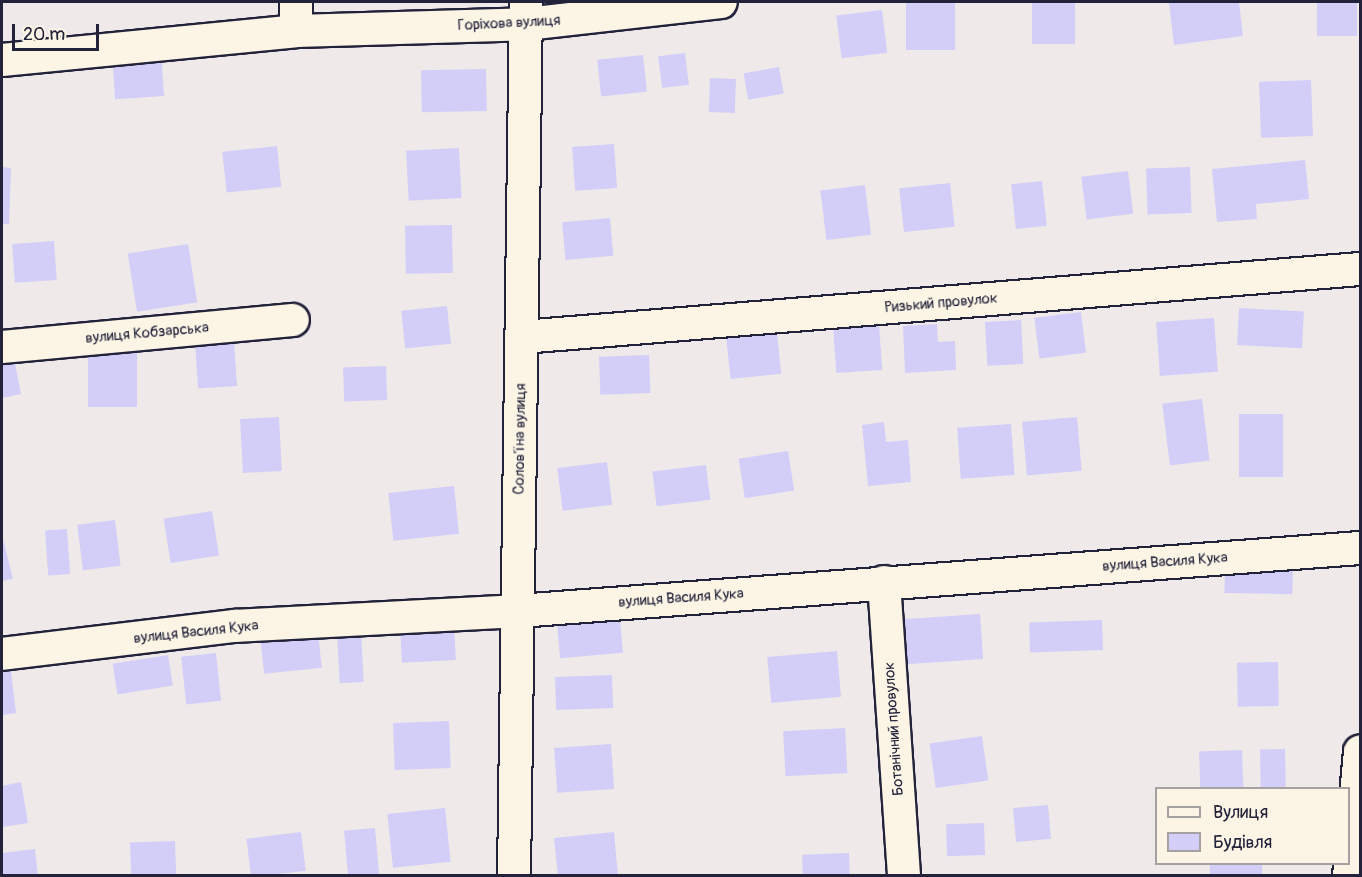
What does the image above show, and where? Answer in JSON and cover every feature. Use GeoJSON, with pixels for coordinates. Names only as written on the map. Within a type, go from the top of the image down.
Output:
{"type":"FeatureCollection","features":[{"type":"Feature","properties":{"kind":"street","name":"Горіхова вулиця"},"geometry":{"type":"LineString","coordinates":[[2,60],[296,16],[526,13],[721,2]]}},
{"type":"Feature","properties":{"kind":"street","name":"Солов'їна вулиця"},"geometry":{"type":"LineString","coordinates":[[514,876],[526,13]]}},
{"type":"Feature","properties":{"kind":"street","name":"Ризький провулок"},"geometry":{"type":"LineString","coordinates":[[522,337],[1360,269]]}},
{"type":"Feature","properties":{"kind":"street","name":"вулиця Кобзарська"},"geometry":{"type":"LineString","coordinates":[[2,347],[293,320]]}},
{"type":"Feature","properties":{"kind":"street","name":"вулиця Василя Кука"},"geometry":{"type":"LineString","coordinates":[[2,654],[235,627],[518,611],[1360,548]]}},
{"type":"Feature","properties":{"kind":"street","name":"Ботанічний провулок"},"geometry":{"type":"LineString","coordinates":[[884,582],[904,876]]}},
{"type":"Feature","properties":{"kind":"street"},"geometry":{"type":"LineString","coordinates":[[1350,865],[1360,751]]}},
{"type":"Feature","properties":{"kind":"building"},"geometry":{"type":"Polygon","coordinates":[[[906,2],[955,2],[955,50],[906,50],[906,2]]]}},
{"type":"Feature","properties":{"kind":"building"},"geometry":{"type":"Polygon","coordinates":[[[1032,2],[1075,2],[1075,44],[1032,44],[1032,2]]]}},
{"type":"Feature","properties":{"kind":"building"},"geometry":{"type":"Polygon","coordinates":[[[1239,2],[1243,36],[1174,45],[1169,3],[1239,2]]]}},
{"type":"Feature","properties":{"kind":"building"},"geometry":{"type":"Polygon","coordinates":[[[1317,2],[1357,2],[1357,36],[1317,36],[1317,2]]]}},
{"type":"Feature","properties":{"kind":"building"},"geometry":{"type":"Polygon","coordinates":[[[882,10],[887,53],[842,58],[836,16],[882,10]]]}},
{"type":"Feature","properties":{"kind":"building"},"geometry":{"type":"Polygon","coordinates":[[[161,52],[164,96],[115,99],[112,55],[161,52]]]}},
{"type":"Feature","properties":{"kind":"building"},"geometry":{"type":"Polygon","coordinates":[[[685,53],[689,85],[662,88],[658,56],[685,53]]]}},
{"type":"Feature","properties":{"kind":"building"},"geometry":{"type":"Polygon","coordinates":[[[643,55],[647,92],[601,97],[597,60],[643,55]]]}},
{"type":"Feature","properties":{"kind":"building"},"geometry":{"type":"Polygon","coordinates":[[[779,67],[784,94],[748,100],[744,73],[779,67]]]}},
{"type":"Feature","properties":{"kind":"building"},"geometry":{"type":"Polygon","coordinates":[[[486,69],[487,111],[422,112],[421,70],[486,69]]]}},
{"type":"Feature","properties":{"kind":"building"},"geometry":{"type":"Polygon","coordinates":[[[710,78],[736,79],[735,113],[709,112],[710,78]]]}},
{"type":"Feature","properties":{"kind":"building"},"geometry":{"type":"Polygon","coordinates":[[[1311,80],[1313,136],[1261,138],[1259,82],[1311,80]]]}},
{"type":"Feature","properties":{"kind":"building"},"geometry":{"type":"Polygon","coordinates":[[[614,144],[617,188],[575,191],[572,147],[614,144]]]}},
{"type":"Feature","properties":{"kind":"building"},"geometry":{"type":"Polygon","coordinates":[[[277,146],[281,187],[227,193],[222,152],[277,146]]]}},
{"type":"Feature","properties":{"kind":"building"},"geometry":{"type":"Polygon","coordinates":[[[459,148],[462,198],[409,201],[406,151],[459,148]]]}},
{"type":"Feature","properties":{"kind":"building"},"geometry":{"type":"Polygon","coordinates":[[[1305,160],[1309,199],[1256,204],[1257,219],[1217,222],[1212,169],[1305,160]]]}},
{"type":"Feature","properties":{"kind":"building"},"geometry":{"type":"Polygon","coordinates":[[[2,167],[11,168],[9,224],[2,224],[2,167]]]}},
{"type":"Feature","properties":{"kind":"building"},"geometry":{"type":"Polygon","coordinates":[[[1190,167],[1192,213],[1148,215],[1146,169],[1190,167]]]}},
{"type":"Feature","properties":{"kind":"building"},"geometry":{"type":"Polygon","coordinates":[[[1128,171],[1133,214],[1087,219],[1081,177],[1128,171]]]}},
{"type":"Feature","properties":{"kind":"building"},"geometry":{"type":"Polygon","coordinates":[[[1042,181],[1047,226],[1016,229],[1011,184],[1042,181]]]}},
{"type":"Feature","properties":{"kind":"building"},"geometry":{"type":"Polygon","coordinates":[[[950,183],[955,227],[904,232],[899,188],[950,183]]]}},
{"type":"Feature","properties":{"kind":"building"},"geometry":{"type":"Polygon","coordinates":[[[865,185],[871,235],[826,240],[820,190],[865,185]]]}},
{"type":"Feature","properties":{"kind":"building"},"geometry":{"type":"Polygon","coordinates":[[[610,218],[613,256],[565,260],[562,222],[610,218]]]}},
{"type":"Feature","properties":{"kind":"building"},"geometry":{"type":"Polygon","coordinates":[[[452,225],[453,273],[406,274],[405,226],[452,225]]]}},
{"type":"Feature","properties":{"kind":"building"},"geometry":{"type":"Polygon","coordinates":[[[54,241],[57,280],[15,283],[12,244],[54,241]]]}},
{"type":"Feature","properties":{"kind":"building"},"geometry":{"type":"Polygon","coordinates":[[[188,244],[197,302],[137,312],[128,254],[188,244]]]}},
{"type":"Feature","properties":{"kind":"building"},"geometry":{"type":"Polygon","coordinates":[[[447,306],[451,344],[405,349],[401,311],[447,306]]]}},
{"type":"Feature","properties":{"kind":"building"},"geometry":{"type":"Polygon","coordinates":[[[1239,308],[1304,311],[1302,348],[1237,345],[1239,308]]]}},
{"type":"Feature","properties":{"kind":"building"},"geometry":{"type":"Polygon","coordinates":[[[1081,312],[1086,353],[1039,358],[1034,318],[1081,312]]]}},
{"type":"Feature","properties":{"kind":"building"},"geometry":{"type":"Polygon","coordinates":[[[1214,318],[1218,372],[1160,376],[1156,322],[1214,318]]]}},
{"type":"Feature","properties":{"kind":"building"},"geometry":{"type":"Polygon","coordinates":[[[1021,320],[1023,364],[987,366],[985,322],[1021,320]]]}},
{"type":"Feature","properties":{"kind":"building"},"geometry":{"type":"Polygon","coordinates":[[[879,324],[882,370],[836,373],[833,327],[879,324]]]}},
{"type":"Feature","properties":{"kind":"building"},"geometry":{"type":"Polygon","coordinates":[[[937,324],[938,342],[955,341],[956,370],[905,373],[903,326],[937,324]]]}},
{"type":"Feature","properties":{"kind":"building"},"geometry":{"type":"Polygon","coordinates":[[[777,333],[781,374],[731,379],[726,338],[777,333]]]}},
{"type":"Feature","properties":{"kind":"building"},"geometry":{"type":"Polygon","coordinates":[[[234,342],[237,386],[198,389],[195,345],[234,342]]]}},
{"type":"Feature","properties":{"kind":"building"},"geometry":{"type":"Polygon","coordinates":[[[88,347],[137,347],[137,407],[88,407],[88,347]]]}},
{"type":"Feature","properties":{"kind":"building"},"geometry":{"type":"Polygon","coordinates":[[[13,353],[21,394],[2,398],[2,356],[13,353]]]}},
{"type":"Feature","properties":{"kind":"building"},"geometry":{"type":"Polygon","coordinates":[[[649,355],[650,393],[600,395],[599,357],[649,355]]]}},
{"type":"Feature","properties":{"kind":"building"},"geometry":{"type":"Polygon","coordinates":[[[386,366],[387,400],[344,401],[343,368],[386,366]]]}},
{"type":"Feature","properties":{"kind":"building"},"geometry":{"type":"Polygon","coordinates":[[[1202,399],[1210,461],[1170,465],[1162,404],[1202,399]]]}},
{"type":"Feature","properties":{"kind":"building"},"geometry":{"type":"Polygon","coordinates":[[[1239,414],[1283,414],[1283,477],[1239,477],[1239,414]]]}},
{"type":"Feature","properties":{"kind":"building"},"geometry":{"type":"Polygon","coordinates":[[[279,417],[282,471],[243,473],[240,419],[279,417]]]}},
{"type":"Feature","properties":{"kind":"building"},"geometry":{"type":"Polygon","coordinates":[[[1077,417],[1082,471],[1027,476],[1022,422],[1077,417]]]}},
{"type":"Feature","properties":{"kind":"building"},"geometry":{"type":"Polygon","coordinates":[[[884,422],[886,442],[908,440],[911,482],[868,486],[862,425],[884,422]]]}},
{"type":"Feature","properties":{"kind":"building"},"geometry":{"type":"Polygon","coordinates":[[[1011,424],[1015,475],[961,479],[957,428],[1011,424]]]}},
{"type":"Feature","properties":{"kind":"building"},"geometry":{"type":"Polygon","coordinates":[[[788,451],[794,491],[745,498],[739,459],[788,451]]]}},
{"type":"Feature","properties":{"kind":"building"},"geometry":{"type":"Polygon","coordinates":[[[607,462],[612,505],[563,511],[557,468],[607,462]]]}},
{"type":"Feature","properties":{"kind":"building"},"geometry":{"type":"Polygon","coordinates":[[[706,465],[710,500],[657,506],[652,472],[706,465]]]}},
{"type":"Feature","properties":{"kind":"building"},"geometry":{"type":"Polygon","coordinates":[[[454,486],[459,534],[393,541],[388,493],[454,486]]]}},
{"type":"Feature","properties":{"kind":"building"},"geometry":{"type":"Polygon","coordinates":[[[212,511],[219,555],[171,563],[164,519],[212,511]]]}},
{"type":"Feature","properties":{"kind":"building"},"geometry":{"type":"Polygon","coordinates":[[[115,520],[121,566],[83,570],[77,525],[115,520]]]}},
{"type":"Feature","properties":{"kind":"building"},"geometry":{"type":"Polygon","coordinates":[[[67,529],[70,574],[48,575],[45,531],[67,529]]]}},
{"type":"Feature","properties":{"kind":"building"},"geometry":{"type":"Polygon","coordinates":[[[2,535],[13,579],[2,581],[2,535]]]}},
{"type":"Feature","properties":{"kind":"building"},"geometry":{"type":"Polygon","coordinates":[[[1225,561],[1293,562],[1292,594],[1224,593],[1225,561]]]}},
{"type":"Feature","properties":{"kind":"building"},"geometry":{"type":"Polygon","coordinates":[[[980,614],[983,659],[906,664],[903,619],[980,614]]]}},
{"type":"Feature","properties":{"kind":"building"},"geometry":{"type":"Polygon","coordinates":[[[620,620],[623,653],[560,658],[557,625],[620,620]]]}},
{"type":"Feature","properties":{"kind":"building"},"geometry":{"type":"Polygon","coordinates":[[[1102,620],[1103,650],[1030,653],[1029,623],[1102,620]]]}},
{"type":"Feature","properties":{"kind":"building"},"geometry":{"type":"Polygon","coordinates":[[[454,625],[456,660],[402,663],[400,628],[454,625]]]}},
{"type":"Feature","properties":{"kind":"building"},"geometry":{"type":"Polygon","coordinates":[[[361,631],[364,682],[340,683],[337,632],[361,631]]]}},
{"type":"Feature","properties":{"kind":"building"},"geometry":{"type":"Polygon","coordinates":[[[318,632],[322,668],[264,674],[260,638],[318,632]]]}},
{"type":"Feature","properties":{"kind":"building"},"geometry":{"type":"Polygon","coordinates":[[[837,651],[841,697],[771,703],[767,657],[837,651]]]}},
{"type":"Feature","properties":{"kind":"building"},"geometry":{"type":"Polygon","coordinates":[[[216,653],[221,701],[186,704],[181,657],[216,653]]]}},
{"type":"Feature","properties":{"kind":"building"},"geometry":{"type":"Polygon","coordinates":[[[168,655],[173,686],[118,694],[113,664],[168,655]]]}},
{"type":"Feature","properties":{"kind":"building"},"geometry":{"type":"Polygon","coordinates":[[[1278,662],[1279,706],[1238,707],[1237,663],[1278,662]]]}},
{"type":"Feature","properties":{"kind":"building"},"geometry":{"type":"Polygon","coordinates":[[[11,671],[16,713],[2,715],[2,672],[11,671]]]}},
{"type":"Feature","properties":{"kind":"building"},"geometry":{"type":"Polygon","coordinates":[[[612,675],[613,708],[556,710],[555,677],[612,675]]]}},
{"type":"Feature","properties":{"kind":"building"},"geometry":{"type":"Polygon","coordinates":[[[449,721],[451,768],[395,770],[393,723],[449,721]]]}},
{"type":"Feature","properties":{"kind":"building"},"geometry":{"type":"Polygon","coordinates":[[[845,728],[847,773],[785,776],[783,731],[845,728]]]}},
{"type":"Feature","properties":{"kind":"building"},"geometry":{"type":"Polygon","coordinates":[[[982,736],[988,781],[936,788],[930,743],[982,736]]]}},
{"type":"Feature","properties":{"kind":"building"},"geometry":{"type":"Polygon","coordinates":[[[611,744],[614,789],[557,793],[554,748],[611,744]]]}},
{"type":"Feature","properties":{"kind":"building"},"geometry":{"type":"Polygon","coordinates":[[[1260,749],[1285,749],[1286,787],[1261,787],[1260,749]]]}},
{"type":"Feature","properties":{"kind":"building"},"geometry":{"type":"Polygon","coordinates":[[[1242,750],[1243,787],[1200,787],[1199,752],[1242,750]]]}},
{"type":"Feature","properties":{"kind":"building"},"geometry":{"type":"Polygon","coordinates":[[[21,782],[28,823],[2,827],[2,786],[21,782]]]}},
{"type":"Feature","properties":{"kind":"building"},"geometry":{"type":"Polygon","coordinates":[[[1048,805],[1051,839],[1016,842],[1013,808],[1048,805]]]}},
{"type":"Feature","properties":{"kind":"building"},"geometry":{"type":"Polygon","coordinates":[[[445,808],[451,862],[393,868],[387,814],[445,808]]]}},
{"type":"Feature","properties":{"kind":"building"},"geometry":{"type":"Polygon","coordinates":[[[984,823],[985,855],[947,856],[946,824],[984,823]]]}},
{"type":"Feature","properties":{"kind":"building"},"geometry":{"type":"Polygon","coordinates":[[[375,828],[379,876],[348,876],[344,831],[375,828]]]}},
{"type":"Feature","properties":{"kind":"building"},"geometry":{"type":"Polygon","coordinates":[[[301,832],[306,871],[251,876],[246,839],[301,832]]]}},
{"type":"Feature","properties":{"kind":"building"},"geometry":{"type":"Polygon","coordinates":[[[614,832],[618,876],[558,876],[554,838],[614,832]]]}},
{"type":"Feature","properties":{"kind":"building"},"geometry":{"type":"Polygon","coordinates":[[[175,841],[176,876],[131,876],[130,843],[175,841]]]}},
{"type":"Feature","properties":{"kind":"building"},"geometry":{"type":"Polygon","coordinates":[[[35,849],[38,876],[2,876],[2,853],[35,849]]]}},
{"type":"Feature","properties":{"kind":"building"},"geometry":{"type":"Polygon","coordinates":[[[849,853],[850,876],[803,876],[802,855],[849,853]]]}},
{"type":"Feature","properties":{"kind":"building"},"geometry":{"type":"Polygon","coordinates":[[[1210,865],[1262,865],[1262,876],[1210,876],[1210,865]]]}}]}
